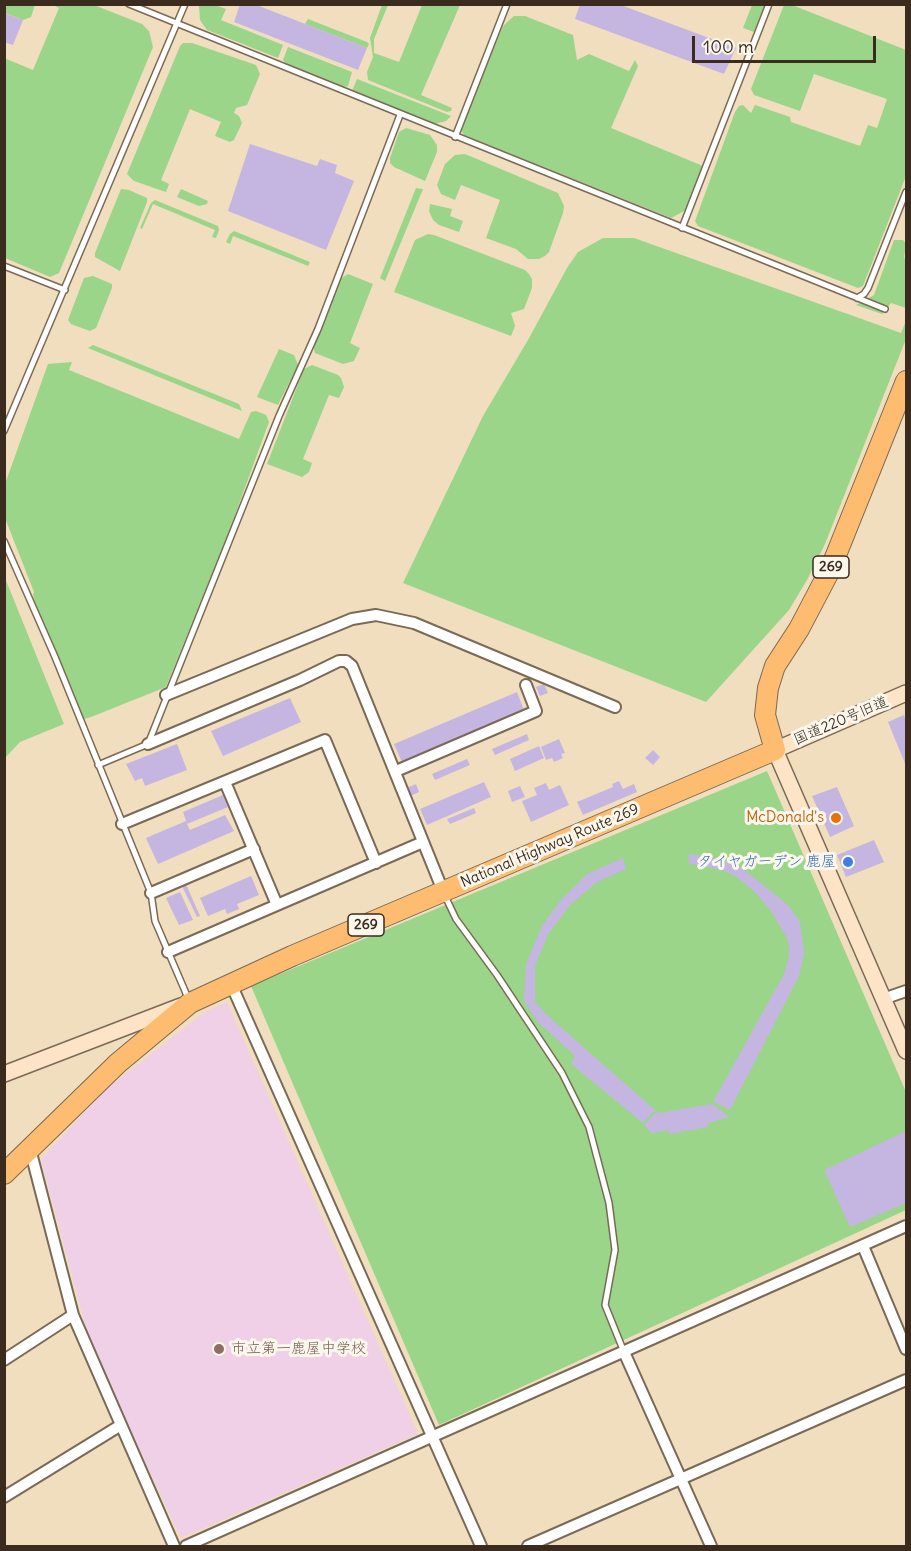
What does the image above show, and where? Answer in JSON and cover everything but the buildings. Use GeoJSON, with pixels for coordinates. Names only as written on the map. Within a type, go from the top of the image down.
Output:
{"type":"FeatureCollection","features":[{"type":"Feature","properties":{"kind":"highway","name":"269"},"geometry":{"type":"LineString","coordinates":[[775,750],[765,715],[768,688],[775,666],[799,629],[830,570],[906,381]]}},
{"type":"Feature","properties":{"kind":"highway","name":"National Highway Route 269"},"geometry":{"type":"LineString","coordinates":[[4,1174],[118,1063],[190,1003],[443,891],[775,750]]}},
{"type":"Feature","properties":{"kind":"street"},"geometry":{"type":"LineString","coordinates":[[166,694],[352,619],[376,615],[414,622],[615,707]]}},
{"type":"Feature","properties":{"kind":"street"},"geometry":{"type":"LineString","coordinates":[[148,744],[300,680],[339,661],[346,661],[352,666],[443,891]]}},
{"type":"Feature","properties":{"kind":"street"},"geometry":{"type":"LineString","coordinates":[[396,771],[536,711],[526,686]]}},
{"type":"Feature","properties":{"kind":"street","name":"国道220号旧道"},"geometry":{"type":"LineString","coordinates":[[775,750],[906,693]]}},
{"type":"Feature","properties":{"kind":"street"},"geometry":{"type":"LineString","coordinates":[[122,824],[325,740],[376,863]]}},
{"type":"Feature","properties":{"kind":"street"},"geometry":{"type":"LineString","coordinates":[[775,750],[906,1051]]}},
{"type":"Feature","properties":{"kind":"street"},"geometry":{"type":"LineString","coordinates":[[225,782],[277,905]]}},
{"type":"Feature","properties":{"kind":"street"},"geometry":{"type":"LineString","coordinates":[[168,952],[423,842]]}},
{"type":"Feature","properties":{"kind":"street"},"geometry":{"type":"LineString","coordinates":[[151,893],[254,849]]}},
{"type":"Feature","properties":{"kind":"street"},"geometry":{"type":"LineString","coordinates":[[231,984],[480,1546]]}},
{"type":"Feature","properties":{"kind":"street"},"geometry":{"type":"LineString","coordinates":[[883,999],[906,991]]}},
{"type":"Feature","properties":{"kind":"street"},"geometry":{"type":"LineString","coordinates":[[4,1074],[190,1003]]}},
{"type":"Feature","properties":{"kind":"street"},"geometry":{"type":"LineString","coordinates":[[30,1149],[73,1315],[174,1546]]}},
{"type":"Feature","properties":{"kind":"street"},"geometry":{"type":"LineString","coordinates":[[186,1546],[906,1226]]}},
{"type":"Feature","properties":{"kind":"street"},"geometry":{"type":"LineString","coordinates":[[863,1246],[906,1349]]}},
{"type":"Feature","properties":{"kind":"street"},"geometry":{"type":"LineString","coordinates":[[4,1360],[73,1315]]}},
{"type":"Feature","properties":{"kind":"street"},"geometry":{"type":"LineString","coordinates":[[624,1352],[711,1546]]}},
{"type":"Feature","properties":{"kind":"street"},"geometry":{"type":"LineString","coordinates":[[528,1546],[906,1380]]}},
{"type":"Feature","properties":{"kind":"street"},"geometry":{"type":"LineString","coordinates":[[4,1497],[121,1425]]}},
{"type":"Feature","properties":{"kind":"lane"},"geometry":{"type":"LineString","coordinates":[[129,4],[885,309]]}},
{"type":"Feature","properties":{"kind":"lane"},"geometry":{"type":"LineString","coordinates":[[4,431],[185,4]]}},
{"type":"Feature","properties":{"kind":"lane"},"geometry":{"type":"LineString","coordinates":[[455,137],[507,4]]}},
{"type":"Feature","properties":{"kind":"lane"},"geometry":{"type":"LineString","coordinates":[[682,228],[769,4]]}},
{"type":"Feature","properties":{"kind":"lane"},"geometry":{"type":"LineString","coordinates":[[98,765],[148,744],[166,694],[279,416],[318,329],[400,115]]}},
{"type":"Feature","properties":{"kind":"lane"},"geometry":{"type":"LineString","coordinates":[[857,298],[868,288],[906,192]]}},
{"type":"Feature","properties":{"kind":"lane"},"geometry":{"type":"LineString","coordinates":[[4,266],[65,290]]}},
{"type":"Feature","properties":{"kind":"lane"},"geometry":{"type":"LineString","coordinates":[[4,541],[151,893],[155,921],[190,1003]]}},
{"type":"Feature","properties":{"kind":"lane"},"geometry":{"type":"LineString","coordinates":[[443,891],[456,919],[497,975],[562,1073],[589,1127],[609,1203],[615,1250],[605,1305],[624,1352]]}},
{"type":"Feature","properties":{"kind":"shaded area"},"geometry":{"type":"Polygon","coordinates":[[[227,1002],[418,1434],[181,1538],[91,1347],[41,1159],[110,1086],[206,1011],[227,1002]]]}},
{"type":"Feature","properties":{"kind":"green space"},"geometry":{"type":"Polygon","coordinates":[[[4,5],[35,5],[31,17],[23,20],[5,13],[4,5]]]}},
{"type":"Feature","properties":{"kind":"green space"},"geometry":{"type":"Polygon","coordinates":[[[53,5],[94,5],[142,24],[149,31],[153,47],[59,273],[50,277],[5,258],[4,58],[33,70],[59,8],[53,5]]]}},
{"type":"Feature","properties":{"kind":"green space"},"geometry":{"type":"Polygon","coordinates":[[[199,5],[215,5],[226,9],[221,20],[283,45],[278,58],[207,30],[200,20],[199,5]]]}},
{"type":"Feature","properties":{"kind":"green space"},"geometry":{"type":"Polygon","coordinates":[[[382,5],[388,5],[374,39],[374,53],[399,62],[422,5],[460,5],[421,95],[452,108],[451,111],[447,112],[368,80],[367,72],[373,57],[370,38],[382,5]]]}},
{"type":"Feature","properties":{"kind":"green space"},"geometry":{"type":"Polygon","coordinates":[[[752,5],[765,5],[754,32],[743,28],[752,5]]]}},
{"type":"Feature","properties":{"kind":"green space"},"geometry":{"type":"Polygon","coordinates":[[[784,5],[792,5],[906,50],[906,176],[863,286],[858,288],[698,226],[695,221],[739,106],[743,105],[751,113],[755,105],[790,117],[791,122],[860,146],[868,125],[877,128],[887,99],[814,74],[800,111],[754,95],[751,89],[784,5]]]}},
{"type":"Feature","properties":{"kind":"green space"},"geometry":{"type":"Polygon","coordinates":[[[514,16],[525,16],[573,35],[577,60],[589,54],[629,71],[635,60],[638,66],[611,128],[703,166],[686,210],[671,218],[464,135],[460,128],[503,26],[514,16]]]}},
{"type":"Feature","properties":{"kind":"green space"},"geometry":{"type":"Polygon","coordinates":[[[308,19],[369,44],[367,48],[305,24],[308,19]]]}},
{"type":"Feature","properties":{"kind":"green space"},"geometry":{"type":"Polygon","coordinates":[[[183,43],[192,43],[256,65],[260,74],[247,105],[236,108],[234,113],[239,116],[242,123],[234,140],[230,142],[215,136],[221,122],[190,109],[161,180],[169,184],[166,192],[134,181],[127,174],[183,43]]]}},
{"type":"Feature","properties":{"kind":"green space"},"geometry":{"type":"Polygon","coordinates":[[[288,47],[352,72],[348,86],[343,87],[286,64],[283,60],[288,47]]]}},
{"type":"Feature","properties":{"kind":"green space"},"geometry":{"type":"Polygon","coordinates":[[[357,79],[451,116],[446,121],[435,124],[352,91],[357,79]]]}},
{"type":"Feature","properties":{"kind":"green space"},"geometry":{"type":"Polygon","coordinates":[[[406,128],[430,135],[437,145],[437,152],[425,181],[390,163],[399,132],[406,128]]]}},
{"type":"Feature","properties":{"kind":"green space"},"geometry":{"type":"Polygon","coordinates":[[[465,154],[558,193],[564,206],[563,213],[549,252],[545,256],[539,259],[528,259],[516,249],[486,238],[500,200],[461,185],[455,200],[441,194],[437,185],[445,164],[455,155],[465,154]]]}},
{"type":"Feature","properties":{"kind":"green space"},"geometry":{"type":"Polygon","coordinates":[[[416,188],[423,189],[385,281],[380,278],[416,188]]]}},
{"type":"Feature","properties":{"kind":"green space"},"geometry":{"type":"Polygon","coordinates":[[[121,189],[147,198],[147,202],[120,271],[95,257],[95,253],[121,189]]]}},
{"type":"Feature","properties":{"kind":"green space"},"geometry":{"type":"Polygon","coordinates":[[[181,189],[208,201],[207,204],[199,206],[177,197],[181,189]]]}},
{"type":"Feature","properties":{"kind":"green space"},"geometry":{"type":"Polygon","coordinates":[[[155,200],[218,226],[216,238],[212,237],[215,230],[153,204],[142,229],[140,228],[151,203],[155,200]]]}},
{"type":"Feature","properties":{"kind":"green space"},"geometry":{"type":"Polygon","coordinates":[[[430,204],[452,209],[450,216],[463,221],[459,232],[439,225],[433,220],[429,211],[430,204]]]}},
{"type":"Feature","properties":{"kind":"green space"},"geometry":{"type":"Polygon","coordinates":[[[234,231],[310,262],[308,266],[233,236],[230,244],[226,242],[234,231]]]}},
{"type":"Feature","properties":{"kind":"green space"},"geometry":{"type":"Polygon","coordinates":[[[428,234],[525,270],[529,274],[532,279],[532,288],[524,309],[511,313],[515,326],[511,336],[394,292],[415,240],[428,234]]]}},
{"type":"Feature","properties":{"kind":"green space"},"geometry":{"type":"Polygon","coordinates":[[[603,238],[634,238],[901,333],[906,321],[906,339],[825,544],[807,580],[789,610],[706,702],[403,583],[483,416],[567,268],[578,252],[603,238]]]}},
{"type":"Feature","properties":{"kind":"green space"},"geometry":{"type":"Polygon","coordinates":[[[894,240],[903,240],[906,244],[904,258],[906,259],[906,308],[891,303],[882,314],[856,305],[874,295],[894,240]]]}},
{"type":"Feature","properties":{"kind":"green space"},"geometry":{"type":"Polygon","coordinates":[[[348,274],[373,284],[350,343],[360,348],[354,361],[343,364],[315,353],[313,346],[340,279],[348,274]]]}},
{"type":"Feature","properties":{"kind":"green space"},"geometry":{"type":"Polygon","coordinates":[[[93,276],[112,284],[112,288],[96,328],[90,331],[71,324],[68,320],[84,278],[93,276]]]}},
{"type":"Feature","properties":{"kind":"green space"},"geometry":{"type":"Polygon","coordinates":[[[93,345],[239,404],[242,411],[88,348],[93,345]]]}},
{"type":"Feature","properties":{"kind":"green space"},"geometry":{"type":"Polygon","coordinates":[[[279,349],[294,355],[298,365],[278,405],[257,397],[279,349]]]}},
{"type":"Feature","properties":{"kind":"green space"},"geometry":{"type":"Polygon","coordinates":[[[72,362],[69,370],[239,439],[251,412],[256,411],[266,415],[269,422],[228,534],[166,687],[81,720],[37,610],[34,592],[5,518],[5,484],[48,364],[72,362]]]}},
{"type":"Feature","properties":{"kind":"green space"},"geometry":{"type":"Polygon","coordinates":[[[312,365],[338,375],[344,387],[339,398],[329,395],[303,459],[312,463],[309,472],[302,477],[267,464],[304,369],[312,365]]]}},
{"type":"Feature","properties":{"kind":"green space"},"geometry":{"type":"Polygon","coordinates":[[[5,578],[64,724],[20,742],[5,758],[5,578]]]}},
{"type":"Feature","properties":{"kind":"green space"},"geometry":{"type":"Polygon","coordinates":[[[767,771],[906,1092],[906,1210],[439,1425],[251,986],[767,771]]]}},
{"type":"Feature","properties":{"kind":"place","name":"McDonald's"},"geometry":{"type":"Point","coordinates":[836,818]}},
{"type":"Feature","properties":{"kind":"place","name":"タイヤガーデン 鹿屋"},"geometry":{"type":"Point","coordinates":[848,862]}},
{"type":"Feature","properties":{"kind":"place","name":"市立第一鹿屋中学校"},"geometry":{"type":"Point","coordinates":[219,1349]}}]}
